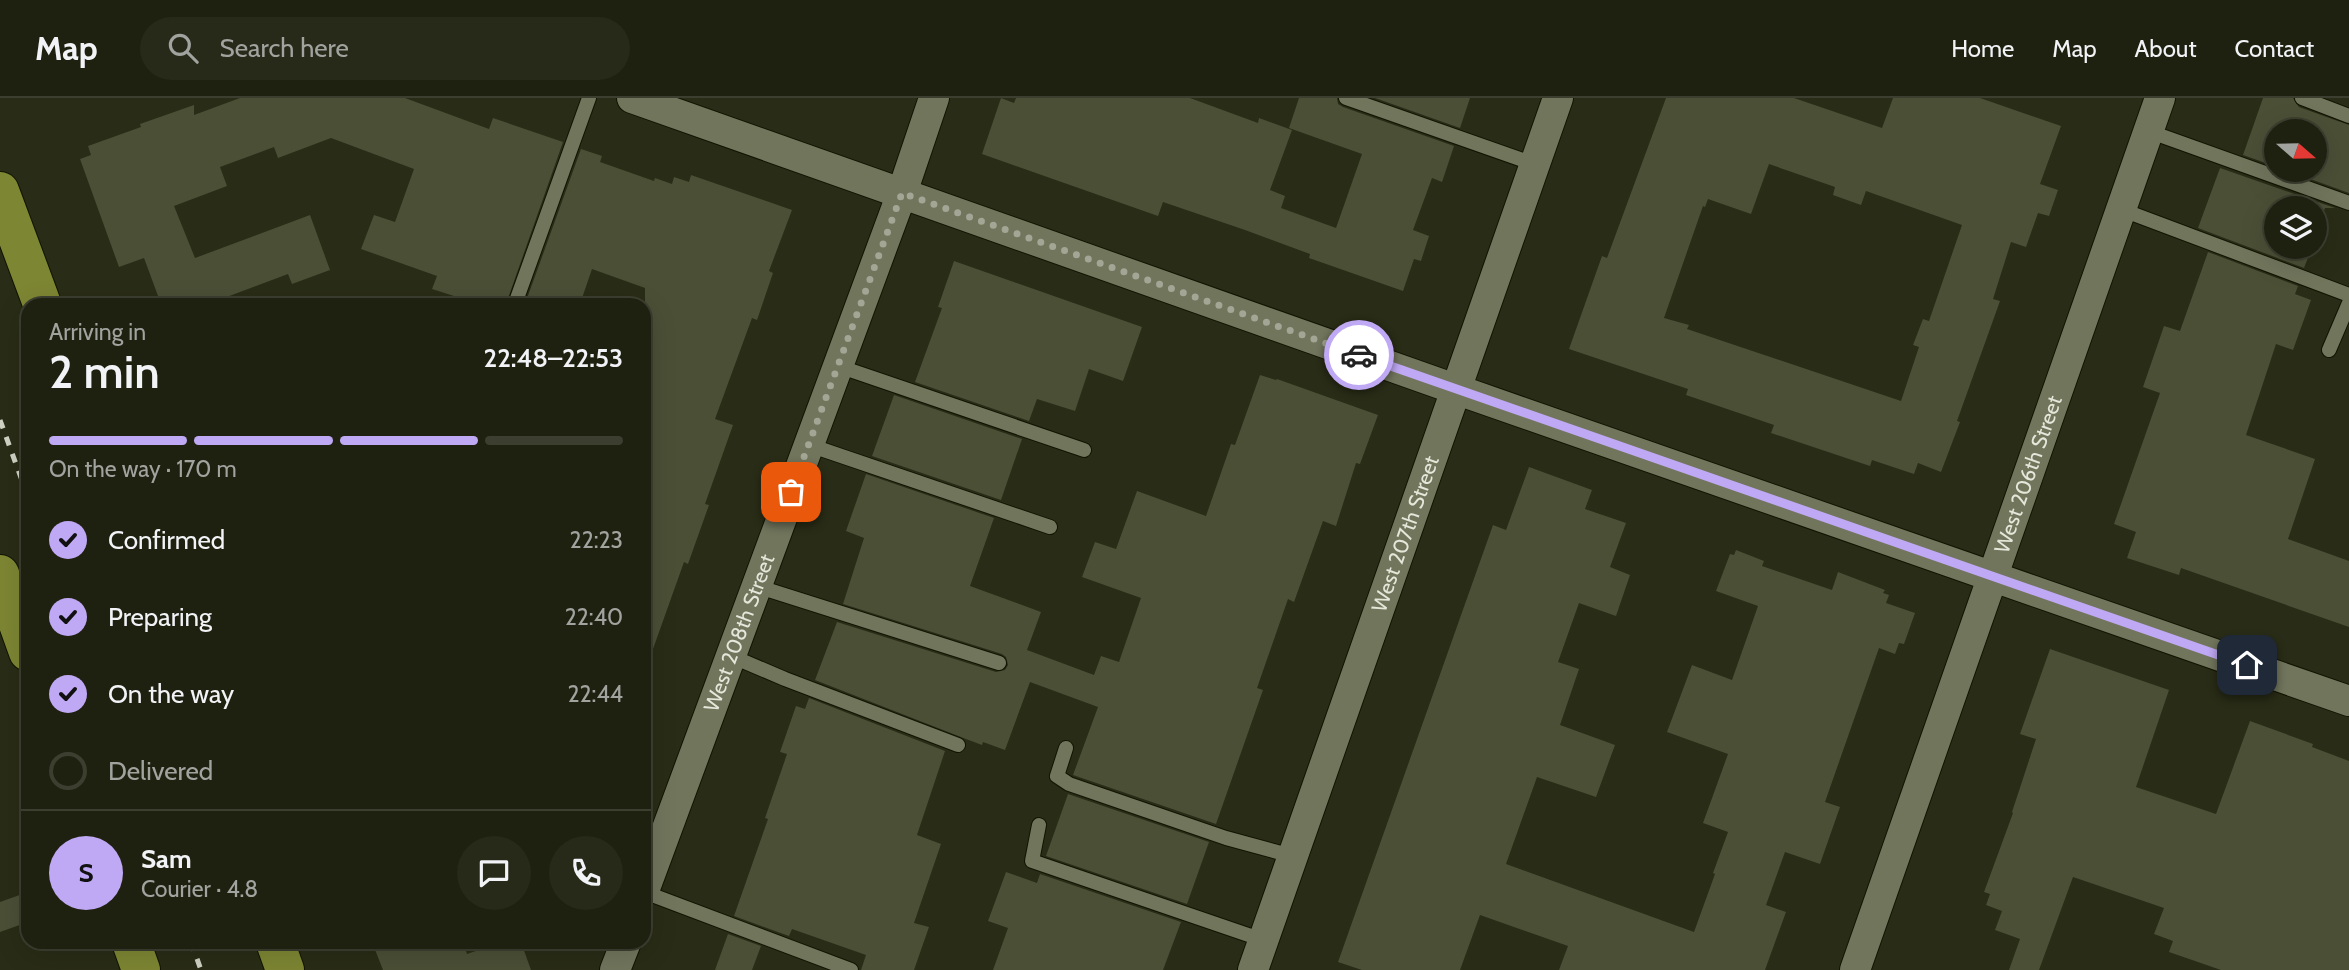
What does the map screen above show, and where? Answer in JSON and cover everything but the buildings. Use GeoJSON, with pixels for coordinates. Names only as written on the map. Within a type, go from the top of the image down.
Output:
{"type":"FeatureCollection","features":[{"type":"Feature","properties":{"kind":"main road"},"geometry":{"type":"LineString","coordinates":[[0,191],[40,298]]}},
{"type":"Feature","properties":{"kind":"main road"},"geometry":{"type":"LineString","coordinates":[[0,574],[21,632]]}},
{"type":"Feature","properties":{"kind":"main road"},"geometry":{"type":"LineString","coordinates":[[134,949],[141,970]]}},
{"type":"Feature","properties":{"kind":"main road"},"geometry":{"type":"LineString","coordinates":[[278,949],[285,970]]}},
{"type":"Feature","properties":{"kind":"street"},"geometry":{"type":"LineString","coordinates":[[632,98],[2349,701]]}},
{"type":"Feature","properties":{"kind":"street","name":"West 208th Street"},"geometry":{"type":"LineString","coordinates":[[651,873],[902,193],[934,98]]}},
{"type":"Feature","properties":{"kind":"street","name":"West 207th Street"},"geometry":{"type":"LineString","coordinates":[[1253,970],[1558,98]]}},
{"type":"Feature","properties":{"kind":"street","name":"West 206th Street"},"geometry":{"type":"LineString","coordinates":[[1855,970],[2160,98]]}},
{"type":"Feature","properties":{"kind":"street"},"geometry":{"type":"LineString","coordinates":[[615,970],[622,949]]}},
{"type":"Feature","properties":{"kind":"lane"},"geometry":{"type":"LineString","coordinates":[[518,298],[589,98]]}},
{"type":"Feature","properties":{"kind":"lane"},"geometry":{"type":"LineString","coordinates":[[1346,98],[1534,164]]}},
{"type":"Feature","properties":{"kind":"lane"},"geometry":{"type":"LineString","coordinates":[[2302,98],[2349,116]]}},
{"type":"Feature","properties":{"kind":"lane"},"geometry":{"type":"LineString","coordinates":[[2148,131],[2349,203]]}},
{"type":"Feature","properties":{"kind":"lane"},"geometry":{"type":"LineString","coordinates":[[2120,209],[2349,295]]}},
{"type":"Feature","properties":{"kind":"lane"},"geometry":{"type":"LineString","coordinates":[[2329,350],[2349,303]]}},
{"type":"Feature","properties":{"kind":"lane"},"geometry":{"type":"LineString","coordinates":[[838,366],[1084,450]]}},
{"type":"Feature","properties":{"kind":"lane"},"geometry":{"type":"LineString","coordinates":[[809,444],[1050,527]]}},
{"type":"Feature","properties":{"kind":"lane"},"geometry":{"type":"LineString","coordinates":[[757,586],[999,663]]}},
{"type":"Feature","properties":{"kind":"lane"},"geometry":{"type":"LineString","coordinates":[[731,656],[958,745]]}},
{"type":"Feature","properties":{"kind":"lane"},"geometry":{"type":"LineString","coordinates":[[1066,748],[1057,776],[1069,784],[1226,838],[1292,856]]}},
{"type":"Feature","properties":{"kind":"lane"},"geometry":{"type":"LineString","coordinates":[[1039,825],[1032,861],[1263,940]]}},
{"type":"Feature","properties":{"kind":"lane"},"geometry":{"type":"LineString","coordinates":[[651,895],[851,970]]}},
{"type":"Feature","properties":{"kind":"railway"},"geometry":{"type":"LineString","coordinates":[[0,420],[21,478]]}},
{"type":"Feature","properties":{"kind":"railway"},"geometry":{"type":"LineString","coordinates":[[194,949],[201,970]]}},
{"type":"Feature","properties":{"kind":"way so far"},"geometry":{"type":"LineString","coordinates":[[791,492],[902,193],[1359,355]]}},
{"type":"Feature","properties":{"kind":"route"},"geometry":{"type":"LineString","coordinates":[[1359,355],[2247,665]]}}]}
